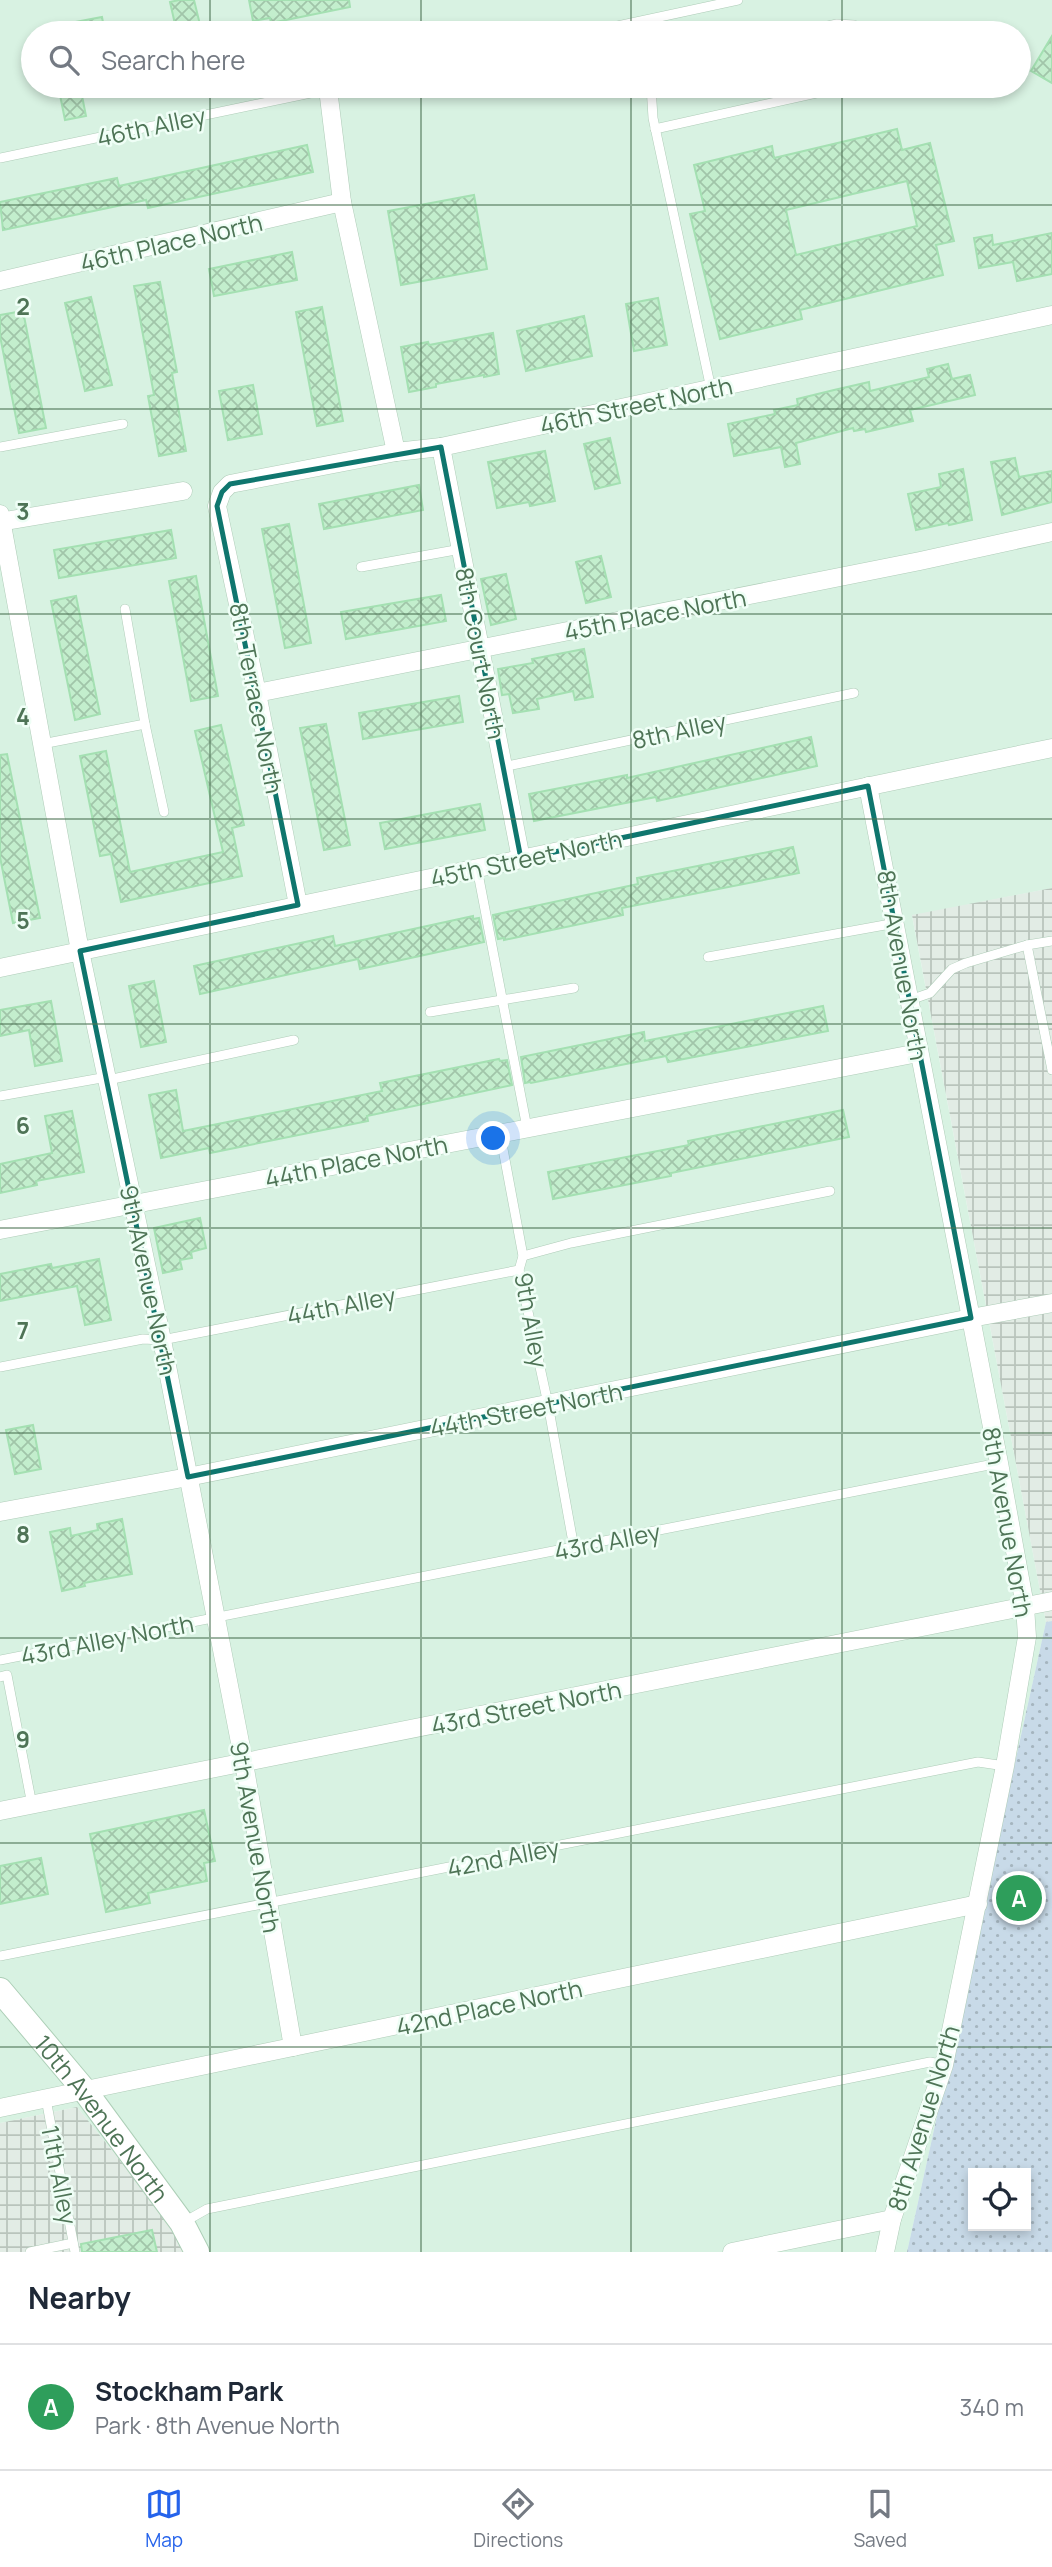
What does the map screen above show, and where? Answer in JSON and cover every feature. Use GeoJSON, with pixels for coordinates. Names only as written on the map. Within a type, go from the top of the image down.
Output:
{"type":"FeatureCollection","features":[{"type":"Feature","properties":{"kind":"street"},"geometry":{"type":"LineString","coordinates":[[337,98],[342,202],[396,452]]}},
{"type":"Feature","properties":{"kind":"street","name":"46th Place North"},"geometry":{"type":"LineString","coordinates":[[0,281],[342,202]]}},
{"type":"Feature","properties":{"kind":"street","name":"46th Street North"},"geometry":{"type":"LineString","coordinates":[[222,492],[230,484],[396,452],[441,447],[1052,315]]}},
{"type":"Feature","properties":{"kind":"street","name":"8th Court North"},"geometry":{"type":"LineString","coordinates":[[441,447],[521,859]]}},
{"type":"Feature","properties":{"kind":"street"},"geometry":{"type":"LineString","coordinates":[[1,519],[183,491]]}},
{"type":"Feature","properties":{"kind":"street","name":"8th Terrace North"},"geometry":{"type":"LineString","coordinates":[[222,492],[217,506],[298,905]]}},
{"type":"Feature","properties":{"kind":"street","name":"9th Avenue North"},"geometry":{"type":"LineString","coordinates":[[1,519],[80,951],[162,1340],[244,1763],[293,2048]]}},
{"type":"Feature","properties":{"kind":"street","name":"45th Place North"},"geometry":{"type":"LineString","coordinates":[[257,693],[920,561],[1052,532]]}},
{"type":"Feature","properties":{"kind":"street","name":"45th Street North"},"geometry":{"type":"LineString","coordinates":[[0,968],[1052,748]]}},
{"type":"Feature","properties":{"kind":"street","name":"8th Avenue North"},"geometry":{"type":"LineString","coordinates":[[868,786],[999,1463],[1025,1606],[1027,1637],[1005,1766],[944,2065],[892,2219],[885,2252]]}},
{"type":"Feature","properties":{"kind":"street","name":"44th Place North"},"geometry":{"type":"LineString","coordinates":[[0,1230],[918,1053]]}},
{"type":"Feature","properties":{"kind":"street","name":"44th Street North"},"geometry":{"type":"LineString","coordinates":[[0,1512],[188,1477],[1052,1303]]}},
{"type":"Feature","properties":{"kind":"street","name":"43rd Street North"},"geometry":{"type":"LineString","coordinates":[[0,1811],[1052,1601]]}},
{"type":"Feature","properties":{"kind":"street","name":"42nd Place North"},"geometry":{"type":"LineString","coordinates":[[0,2108],[978,1904]]}},
{"type":"Feature","properties":{"kind":"street","name":"10th Avenue North"},"geometry":{"type":"LineString","coordinates":[[0,1990],[85,2091],[182,2223],[197,2252]]}},
{"type":"Feature","properties":{"kind":"street"},"geometry":{"type":"LineString","coordinates":[[732,2252],[892,2219]]}},
{"type":"Feature","properties":{"kind":"lane"},"geometry":{"type":"LineString","coordinates":[[641,21],[738,0]]}},
{"type":"Feature","properties":{"kind":"lane","name":"46th Alley"},"geometry":{"type":"LineString","coordinates":[[0,158],[288,98]]}},
{"type":"Feature","properties":{"kind":"lane"},"geometry":{"type":"LineString","coordinates":[[652,98],[655,129],[712,389]]}},
{"type":"Feature","properties":{"kind":"lane"},"geometry":{"type":"LineString","coordinates":[[655,129],[795,98]]}},
{"type":"Feature","properties":{"kind":"lane"},"geometry":{"type":"LineString","coordinates":[[0,447],[123,424]]}},
{"type":"Feature","properties":{"kind":"lane"},"geometry":{"type":"LineString","coordinates":[[361,567],[461,549]]}},
{"type":"Feature","properties":{"kind":"lane"},"geometry":{"type":"LineString","coordinates":[[125,609],[164,812]]}},
{"type":"Feature","properties":{"kind":"lane","name":"8th Alley"},"geometry":{"type":"LineString","coordinates":[[503,767],[854,693]]}},
{"type":"Feature","properties":{"kind":"lane"},"geometry":{"type":"LineString","coordinates":[[42,744],[145,724]]}},
{"type":"Feature","properties":{"kind":"lane"},"geometry":{"type":"LineString","coordinates":[[477,868],[527,1128]]}},
{"type":"Feature","properties":{"kind":"lane"},"geometry":{"type":"LineString","coordinates":[[708,957],[896,923]]}},
{"type":"Feature","properties":{"kind":"lane"},"geometry":{"type":"LineString","coordinates":[[909,1000],[930,993],[952,969],[966,963],[1027,945],[1052,941]]}},
{"type":"Feature","properties":{"kind":"lane"},"geometry":{"type":"LineString","coordinates":[[1027,945],[1052,1070]]}},
{"type":"Feature","properties":{"kind":"lane"},"geometry":{"type":"LineString","coordinates":[[430,1012],[574,988]]}},
{"type":"Feature","properties":{"kind":"lane"},"geometry":{"type":"LineString","coordinates":[[0,1096],[107,1079],[294,1040]]}},
{"type":"Feature","properties":{"kind":"lane","name":"9th Alley"},"geometry":{"type":"LineString","coordinates":[[500,1133],[523,1255],[519,1270],[548,1404],[574,1548]]}},
{"type":"Feature","properties":{"kind":"lane"},"geometry":{"type":"LineString","coordinates":[[523,1255],[830,1191]]}},
{"type":"Feature","properties":{"kind":"lane","name":"44th Alley"},"geometry":{"type":"LineString","coordinates":[[0,1367],[143,1339],[162,1340],[519,1270]]}},
{"type":"Feature","properties":{"kind":"lane","name":"43rd Alley"},"geometry":{"type":"LineString","coordinates":[[214,1618],[999,1463]]}},
{"type":"Feature","properties":{"kind":"lane","name":"43rd Alley North"},"geometry":{"type":"LineString","coordinates":[[0,1660],[214,1618]]}},
{"type":"Feature","properties":{"kind":"lane"},"geometry":{"type":"LineString","coordinates":[[0,1676],[7,1675],[32,1805]]}},
{"type":"Feature","properties":{"kind":"lane","name":"42nd Alley"},"geometry":{"type":"LineString","coordinates":[[0,1956],[978,1762],[1005,1766]]}},
{"type":"Feature","properties":{"kind":"lane"},"geometry":{"type":"LineString","coordinates":[[182,2223],[207,2209],[220,2206],[930,2062],[944,2065]]}},
{"type":"Feature","properties":{"kind":"lane","name":"11th Alley"},"geometry":{"type":"LineString","coordinates":[[46,2099],[74,2248]]}},
{"type":"Feature","properties":{"kind":"lane"},"geometry":{"type":"LineString","coordinates":[[30,2252],[74,2248]]}},
{"type":"Feature","properties":{"kind":"highlighted area"},"geometry":{"type":"Polygon","coordinates":[[[441,447],[521,859],[868,786],[971,1318],[188,1477],[80,951],[298,905],[217,506],[222,492],[230,484],[441,447]]]}},
{"type":"Feature","properties":{"kind":"shaded area"},"geometry":{"type":"Polygon","coordinates":[[[0,0],[1052,0],[1052,888],[912,916],[1046,1622],[907,2252],[194,2252],[77,2107],[0,2123],[0,0]]]}},
{"type":"Feature","properties":{"kind":"shaded area"},"geometry":{"type":"Polygon","coordinates":[[[1052,888],[1052,1621],[1046,1622],[912,915],[1052,888]]]}},
{"type":"Feature","properties":{"kind":"shaded area"},"geometry":{"type":"Polygon","coordinates":[[[1052,1621],[1052,2252],[907,2252],[1046,1622],[1052,1621]]]}},
{"type":"Feature","properties":{"kind":"shaded area"},"geometry":{"type":"Polygon","coordinates":[[[77,2107],[194,2252],[0,2252],[0,2123],[77,2107]]]}},
{"type":"Feature","properties":{"kind":"building"},"geometry":{"type":"Polygon","coordinates":[[[194,0],[199,21],[174,21],[170,2],[194,0]]]}},
{"type":"Feature","properties":{"kind":"building"},"geometry":{"type":"Polygon","coordinates":[[[249,0],[349,0],[350,7],[281,21],[271,21],[270,18],[253,21],[249,0]]]}},
{"type":"Feature","properties":{"kind":"building"},"geometry":{"type":"Polygon","coordinates":[[[102,17],[103,21],[81,21],[102,17]]]}},
{"type":"Feature","properties":{"kind":"building"},"geometry":{"type":"Polygon","coordinates":[[[1052,36],[1052,83],[1031,71],[1052,36]]]}},
{"type":"Feature","properties":{"kind":"building"},"geometry":{"type":"Polygon","coordinates":[[[61,98],[82,98],[86,116],[65,120],[61,98]]]}},
{"type":"Feature","properties":{"kind":"building"},"geometry":{"type":"Polygon","coordinates":[[[897,129],[902,150],[930,143],[954,241],[936,245],[943,275],[800,310],[802,319],[720,339],[690,214],[705,211],[694,165],[772,146],[774,158],[897,129]],[[907,181],[786,210],[796,255],[917,226],[907,181]]]}},
{"type":"Feature","properties":{"kind":"building"},"geometry":{"type":"Polygon","coordinates":[[[307,145],[313,172],[148,208],[146,200],[3,230],[0,202],[117,178],[119,186],[307,145]]]}},
{"type":"Feature","properties":{"kind":"building"},"geometry":{"type":"Polygon","coordinates":[[[474,195],[487,269],[401,285],[388,211],[474,195]]]}},
{"type":"Feature","properties":{"kind":"building"},"geometry":{"type":"Polygon","coordinates":[[[1052,233],[1052,274],[1017,281],[1013,262],[979,268],[974,238],[992,235],[993,245],[1052,233]]]}},
{"type":"Feature","properties":{"kind":"building"},"geometry":{"type":"Polygon","coordinates":[[[292,252],[297,280],[214,296],[209,269],[292,252]]]}},
{"type":"Feature","properties":{"kind":"building"},"geometry":{"type":"Polygon","coordinates":[[[160,282],[177,372],[172,373],[186,451],[159,456],[148,396],[154,395],[134,286],[160,282]]]}},
{"type":"Feature","properties":{"kind":"building"},"geometry":{"type":"Polygon","coordinates":[[[91,297],[112,385],[85,391],[65,303],[91,297]]]}},
{"type":"Feature","properties":{"kind":"building"},"geometry":{"type":"Polygon","coordinates":[[[658,298],[667,345],[634,351],[626,304],[658,298]]]}},
{"type":"Feature","properties":{"kind":"building"},"geometry":{"type":"Polygon","coordinates":[[[322,307],[343,421],[317,426],[296,312],[322,307]]]}},
{"type":"Feature","properties":{"kind":"building"},"geometry":{"type":"Polygon","coordinates":[[[23,311],[46,428],[19,433],[0,336],[0,315],[23,311]]]}},
{"type":"Feature","properties":{"kind":"building"},"geometry":{"type":"Polygon","coordinates":[[[584,316],[592,356],[526,371],[517,331],[584,316]]]}},
{"type":"Feature","properties":{"kind":"building"},"geometry":{"type":"Polygon","coordinates":[[[493,333],[499,374],[436,384],[436,387],[409,392],[401,347],[428,342],[429,345],[493,333]]]}},
{"type":"Feature","properties":{"kind":"building"},"geometry":{"type":"Polygon","coordinates":[[[948,364],[952,379],[970,375],[975,395],[910,410],[913,421],[866,432],[865,429],[854,431],[853,428],[796,443],[800,464],[785,467],[781,447],[734,456],[728,424],[775,414],[774,410],[798,405],[797,399],[834,390],[869,382],[870,391],[929,377],[927,369],[948,364]]]}},
{"type":"Feature","properties":{"kind":"building"},"geometry":{"type":"Polygon","coordinates":[[[253,385],[262,434],[228,440],[219,391],[253,385]]]}},
{"type":"Feature","properties":{"kind":"building"},"geometry":{"type":"Polygon","coordinates":[[[610,438],[620,483],[595,489],[584,444],[610,438]]]}},
{"type":"Feature","properties":{"kind":"building"},"geometry":{"type":"Polygon","coordinates":[[[545,451],[555,501],[530,506],[529,502],[497,508],[488,462],[545,451]]]}},
{"type":"Feature","properties":{"kind":"building"},"geometry":{"type":"Polygon","coordinates":[[[1015,458],[1019,477],[1052,471],[1052,502],[1002,515],[991,462],[1015,458]]]}},
{"type":"Feature","properties":{"kind":"building"},"geometry":{"type":"Polygon","coordinates":[[[963,469],[972,520],[916,530],[908,494],[941,487],[939,474],[963,469]]]}},
{"type":"Feature","properties":{"kind":"building"},"geometry":{"type":"Polygon","coordinates":[[[419,485],[423,510],[324,529],[319,504],[419,485]]]}},
{"type":"Feature","properties":{"kind":"building"},"geometry":{"type":"Polygon","coordinates":[[[289,524],[311,643],[285,648],[262,529],[289,524]]]}},
{"type":"Feature","properties":{"kind":"building"},"geometry":{"type":"Polygon","coordinates":[[[171,530],[176,558],[59,578],[54,550],[171,530]]]}},
{"type":"Feature","properties":{"kind":"building"},"geometry":{"type":"Polygon","coordinates":[[[601,556],[611,597],[586,603],[576,562],[601,556]]]}},
{"type":"Feature","properties":{"kind":"building"},"geometry":{"type":"Polygon","coordinates":[[[506,574],[516,619],[491,625],[481,579],[506,574]]]}},
{"type":"Feature","properties":{"kind":"building"},"geometry":{"type":"Polygon","coordinates":[[[196,576],[218,696],[191,701],[169,581],[196,576]]]}},
{"type":"Feature","properties":{"kind":"building"},"geometry":{"type":"Polygon","coordinates":[[[441,595],[446,621],[346,639],[341,612],[441,595]]]}},
{"type":"Feature","properties":{"kind":"building"},"geometry":{"type":"Polygon","coordinates":[[[76,596],[100,714],[75,720],[51,601],[76,596]]]}},
{"type":"Feature","properties":{"kind":"building"},"geometry":{"type":"Polygon","coordinates":[[[584,649],[593,697],[575,700],[573,691],[537,699],[539,709],[513,713],[509,694],[502,695],[498,669],[584,649]]]}},
{"type":"Feature","properties":{"kind":"building"},"geometry":{"type":"Polygon","coordinates":[[[459,696],[463,722],[363,739],[359,713],[459,696]]]}},
{"type":"Feature","properties":{"kind":"building"},"geometry":{"type":"Polygon","coordinates":[[[326,724],[350,845],[324,850],[300,728],[326,724]]]}},
{"type":"Feature","properties":{"kind":"building"},"geometry":{"type":"Polygon","coordinates":[[[221,725],[244,825],[232,828],[242,876],[121,902],[111,854],[100,856],[80,756],[106,751],[130,872],[223,852],[195,731],[221,725]]]}},
{"type":"Feature","properties":{"kind":"building"},"geometry":{"type":"Polygon","coordinates":[[[811,737],[817,766],[657,801],[656,797],[534,821],[529,794],[627,775],[627,778],[811,737]]]}},
{"type":"Feature","properties":{"kind":"building"},"geometry":{"type":"Polygon","coordinates":[[[7,754],[40,918],[13,923],[0,857],[0,755],[7,754]]]}},
{"type":"Feature","properties":{"kind":"building"},"geometry":{"type":"Polygon","coordinates":[[[480,804],[485,830],[385,849],[380,823],[480,804]]]}},
{"type":"Feature","properties":{"kind":"building"},"geometry":{"type":"Polygon","coordinates":[[[793,847],[799,873],[622,908],[623,915],[504,940],[498,939],[493,915],[638,884],[637,878],[793,847]]]}},
{"type":"Feature","properties":{"kind":"building"},"geometry":{"type":"Polygon","coordinates":[[[473,916],[473,919],[479,918],[484,942],[360,969],[358,959],[200,994],[194,966],[333,936],[335,946],[473,916]]]}},
{"type":"Feature","properties":{"kind":"building"},"geometry":{"type":"Polygon","coordinates":[[[154,981],[166,1042],[141,1047],[129,986],[154,981]]]}},
{"type":"Feature","properties":{"kind":"building"},"geometry":{"type":"Polygon","coordinates":[[[51,1001],[62,1061],[35,1066],[29,1030],[0,1036],[0,1010],[51,1001]]]}},
{"type":"Feature","properties":{"kind":"building"},"geometry":{"type":"Polygon","coordinates":[[[823,1006],[828,1031],[668,1062],[666,1056],[525,1083],[521,1057],[644,1032],[645,1041],[823,1006]]]}},
{"type":"Feature","properties":{"kind":"building"},"geometry":{"type":"Polygon","coordinates":[[[499,1059],[507,1060],[512,1085],[367,1116],[368,1121],[210,1153],[209,1148],[161,1158],[149,1095],[176,1090],[183,1131],[382,1091],[380,1083],[499,1059]]]}},
{"type":"Feature","properties":{"kind":"building"},"geometry":{"type":"Polygon","coordinates":[[[843,1110],[849,1137],[553,1199],[548,1172],[689,1145],[688,1141],[843,1110]]]}},
{"type":"Feature","properties":{"kind":"building"},"geometry":{"type":"Polygon","coordinates":[[[72,1111],[84,1172],[36,1181],[37,1185],[0,1193],[0,1164],[52,1153],[45,1116],[72,1111]]]}},
{"type":"Feature","properties":{"kind":"building"},"geometry":{"type":"Polygon","coordinates":[[[200,1218],[206,1248],[191,1252],[192,1258],[180,1260],[182,1269],[163,1273],[154,1228],[200,1218]]]}},
{"type":"Feature","properties":{"kind":"building"},"geometry":{"type":"Polygon","coordinates":[[[99,1259],[111,1320],[85,1325],[77,1286],[0,1301],[0,1274],[51,1264],[52,1268],[99,1259]]]}},
{"type":"Feature","properties":{"kind":"building"},"geometry":{"type":"Polygon","coordinates":[[[33,1425],[41,1469],[15,1474],[6,1430],[33,1425]]]}},
{"type":"Feature","properties":{"kind":"building"},"geometry":{"type":"Polygon","coordinates":[[[122,1519],[132,1574],[84,1583],[85,1586],[62,1591],[50,1532],[70,1528],[71,1536],[98,1530],[97,1524],[122,1519]]]}},
{"type":"Feature","properties":{"kind":"building"},"geometry":{"type":"Polygon","coordinates":[[[204,1810],[215,1861],[204,1863],[207,1881],[148,1893],[150,1903],[106,1912],[90,1834],[204,1810]]]}},
{"type":"Feature","properties":{"kind":"building"},"geometry":{"type":"Polygon","coordinates":[[[41,1858],[48,1894],[0,1904],[0,1866],[41,1858]]]}},
{"type":"Feature","properties":{"kind":"building"},"geometry":{"type":"Polygon","coordinates":[[[152,2230],[157,2252],[82,2252],[81,2244],[152,2230]]]}},
{"type":"Feature","properties":{"kind":"place","name":"Stockham Park"},"geometry":{"type":"Point","coordinates":[1019,1898]}}]}
